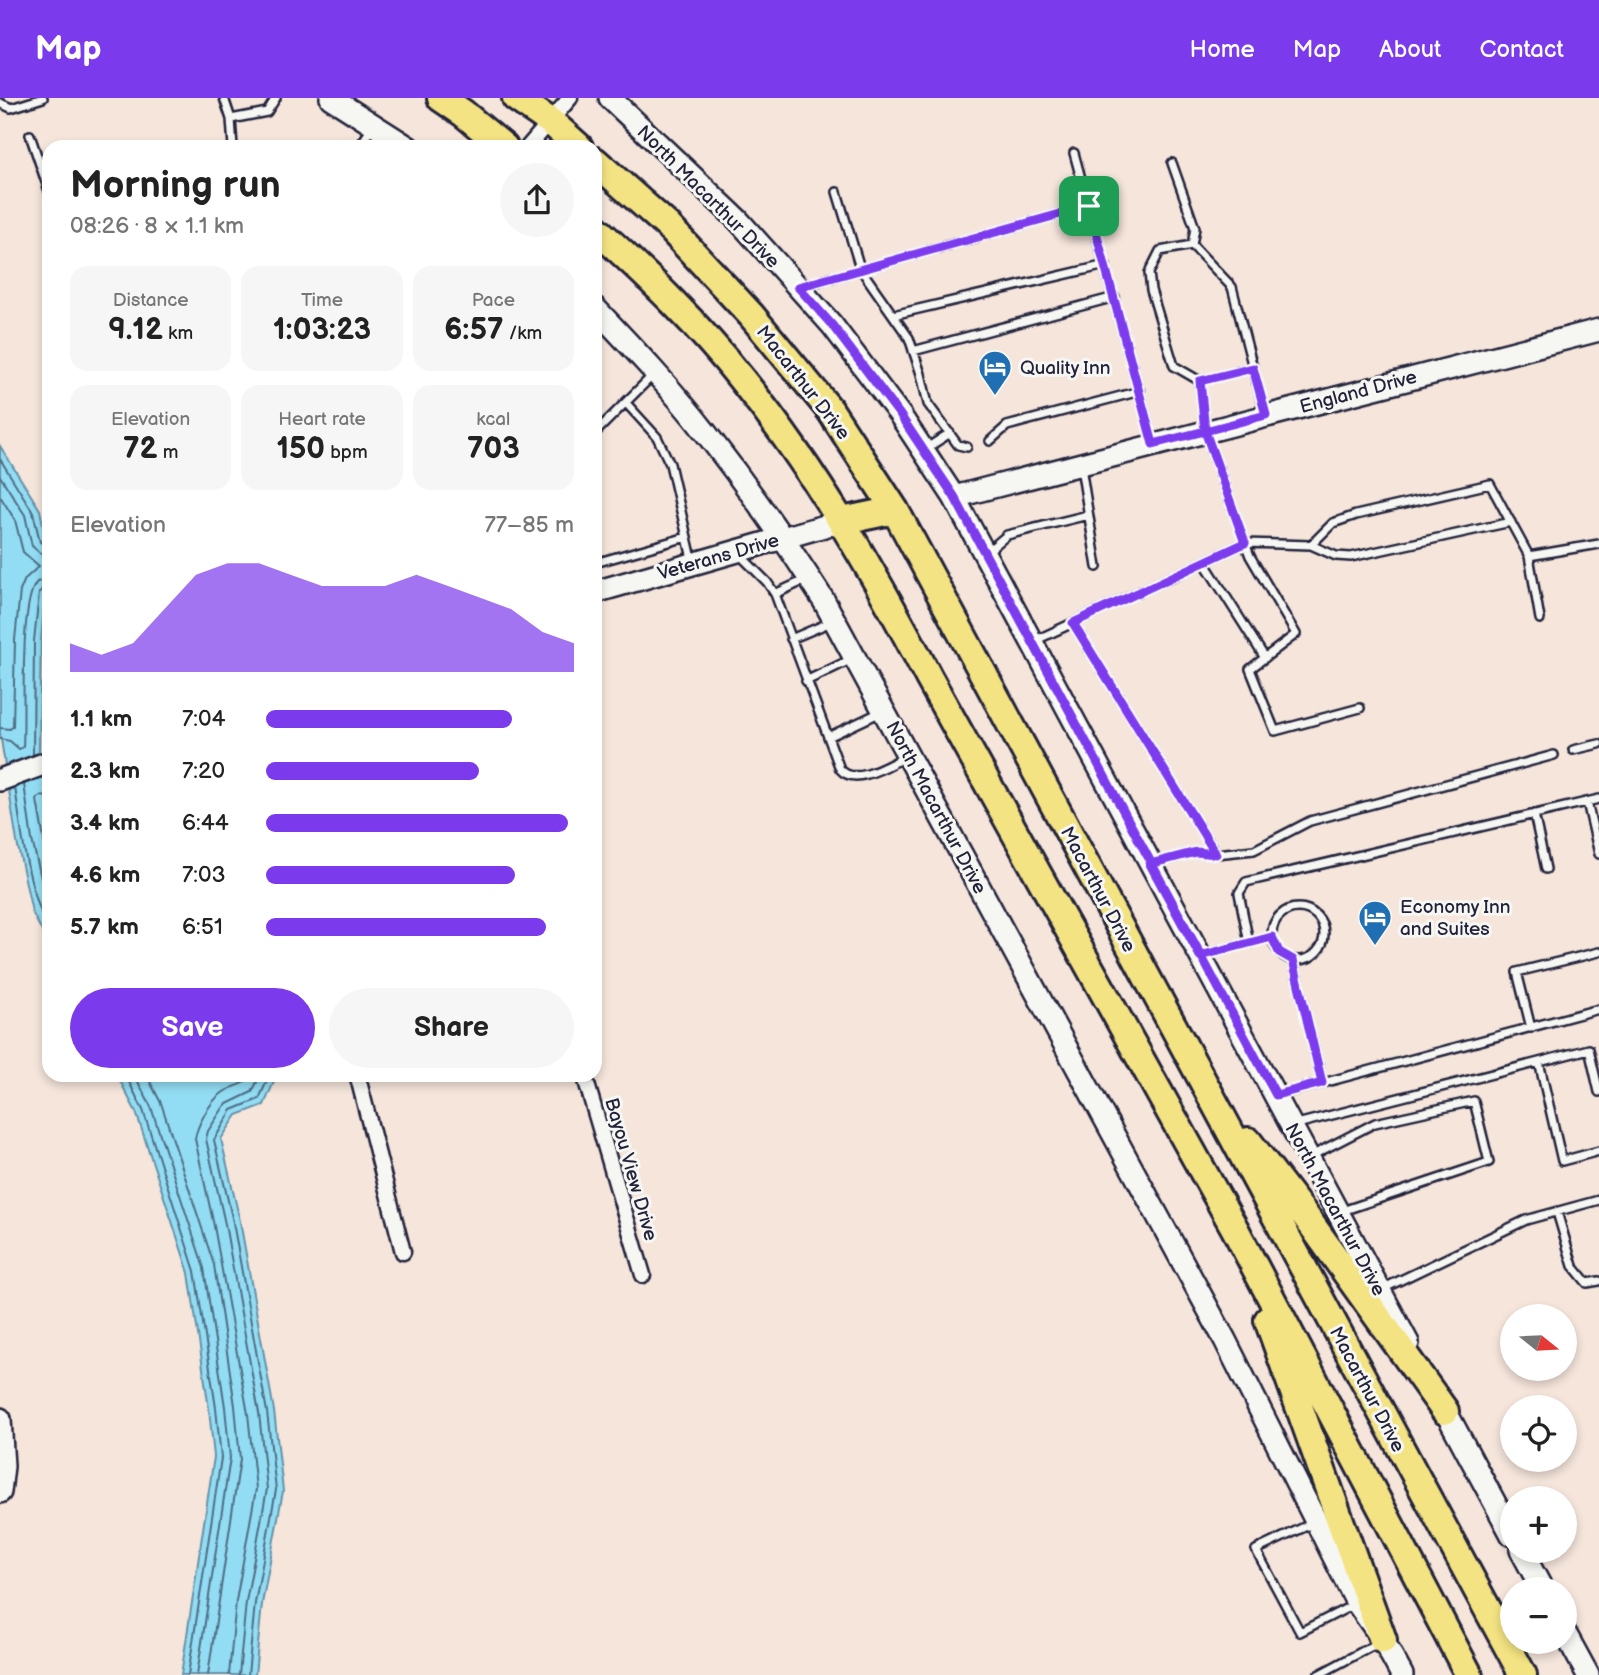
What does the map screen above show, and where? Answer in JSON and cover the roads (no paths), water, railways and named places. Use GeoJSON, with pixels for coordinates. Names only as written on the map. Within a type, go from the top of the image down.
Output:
{"type":"FeatureCollection","features":[{"type":"Feature","properties":{"kind":"highway"},"geometry":{"type":"LineString","coordinates":[[441,98],[496,140]]}},
{"type":"Feature","properties":{"kind":"highway"},"geometry":{"type":"LineString","coordinates":[[516,98],[551,122],[571,140]]}},
{"type":"Feature","properties":{"kind":"highway","name":"Macarthur Drive"},"geometry":{"type":"LineString","coordinates":[[602,168],[669,227],[751,315],[830,410],[895,510],[1523,1675]]}},
{"type":"Feature","properties":{"kind":"highway"},"geometry":{"type":"LineString","coordinates":[[602,234],[692,322],[743,380],[801,458],[842,521],[1236,1229],[1469,1675]]}},
{"type":"Feature","properties":{"kind":"highway"},"geometry":{"type":"LineString","coordinates":[[842,521],[895,510]]}},
{"type":"Feature","properties":{"kind":"highway"},"geometry":{"type":"LineString","coordinates":[[1201,1080],[1304,1214],[1445,1412]]}},
{"type":"Feature","properties":{"kind":"highway"},"geometry":{"type":"LineString","coordinates":[[1236,1229],[1383,1640]]}},
{"type":"Feature","properties":{"kind":"street"},"geometry":{"type":"LineString","coordinates":[[331,98],[398,140]]}},
{"type":"Feature","properties":{"kind":"street"},"geometry":{"type":"LineString","coordinates":[[534,140],[570,98]]}},
{"type":"Feature","properties":{"kind":"street","name":"North Macarthur Drive"},"geometry":{"type":"LineString","coordinates":[[610,98],[738,220],[832,325],[954,496],[1500,1513]]}},
{"type":"Feature","properties":{"kind":"street","name":"North Macarthur Drive"},"geometry":{"type":"LineString","coordinates":[[602,316],[706,432],[783,538],[835,620],[1225,1340],[1357,1603],[1383,1640],[1402,1675]]}},
{"type":"Feature","properties":{"kind":"street","name":"England Drive"},"geometry":{"type":"LineString","coordinates":[[954,496],[1599,330]]}},
{"type":"Feature","properties":{"kind":"street","name":"Veterans Drive"},"geometry":{"type":"LineString","coordinates":[[602,590],[842,521]]}},
{"type":"Feature","properties":{"kind":"street"},"geometry":{"type":"LineString","coordinates":[[0,780],[42,765]]}},
{"type":"Feature","properties":{"kind":"street"},"geometry":{"type":"LineString","coordinates":[[359,1082],[403,1252]]}},
{"type":"Feature","properties":{"kind":"street","name":"Bayou View Drive"},"geometry":{"type":"LineString","coordinates":[[586,1082],[643,1275]]}},
{"type":"Feature","properties":{"kind":"street"},"geometry":{"type":"LineString","coordinates":[[0,1421],[3,1466],[0,1492]]}},
{"type":"Feature","properties":{"kind":"street"},"geometry":{"type":"LineString","coordinates":[[1577,1654],[1588,1675]]}},
{"type":"Feature","properties":{"kind":"lane"},"geometry":{"type":"LineString","coordinates":[[0,103],[11,108],[43,98]]}},
{"type":"Feature","properties":{"kind":"lane"},"geometry":{"type":"LineString","coordinates":[[224,98],[231,119],[232,140]]}},
{"type":"Feature","properties":{"kind":"lane"},"geometry":{"type":"LineString","coordinates":[[231,119],[267,111],[276,98]]}},
{"type":"Feature","properties":{"kind":"lane"},"geometry":{"type":"LineString","coordinates":[[364,140],[374,124]]}},
{"type":"Feature","properties":{"kind":"lane"},"geometry":{"type":"LineString","coordinates":[[30,135],[42,170]]}},
{"type":"Feature","properties":{"kind":"lane"},"geometry":{"type":"LineString","coordinates":[[1074,153],[1153,444]]}},
{"type":"Feature","properties":{"kind":"lane"},"geometry":{"type":"LineString","coordinates":[[1172,163],[1195,228],[1192,244]]}},
{"type":"Feature","properties":{"kind":"lane"},"geometry":{"type":"LineString","coordinates":[[837,192],[860,268],[909,338],[928,404],[958,445],[967,447]]}},
{"type":"Feature","properties":{"kind":"lane"},"geometry":{"type":"LineString","coordinates":[[798,287],[1089,206]]}},
{"type":"Feature","properties":{"kind":"lane"},"geometry":{"type":"LineString","coordinates":[[1192,244],[1233,287],[1266,415]]}},
{"type":"Feature","properties":{"kind":"lane"},"geometry":{"type":"LineString","coordinates":[[1192,244],[1160,251],[1149,273],[1151,290],[1174,366],[1200,381],[1253,368]]}},
{"type":"Feature","properties":{"kind":"lane"},"geometry":{"type":"LineString","coordinates":[[893,316],[1106,265]]}},
{"type":"Feature","properties":{"kind":"lane"},"geometry":{"type":"LineString","coordinates":[[914,351],[1115,297]]}},
{"type":"Feature","properties":{"kind":"lane"},"geometry":{"type":"LineString","coordinates":[[602,426],[655,373]]}},
{"type":"Feature","properties":{"kind":"lane"},"geometry":{"type":"LineString","coordinates":[[1200,381],[1205,431],[1245,543],[1296,634],[1250,669],[1275,731],[1360,708]]}},
{"type":"Feature","properties":{"kind":"lane"},"geometry":{"type":"LineString","coordinates":[[990,440],[1007,426],[1140,391]]}},
{"type":"Feature","properties":{"kind":"lane"},"geometry":{"type":"LineString","coordinates":[[626,403],[657,436],[670,464],[693,563]]}},
{"type":"Feature","properties":{"kind":"lane"},"geometry":{"type":"LineString","coordinates":[[924,451],[950,433]]}},
{"type":"Feature","properties":{"kind":"lane"},"geometry":{"type":"LineString","coordinates":[[1080,463],[1097,567]]}},
{"type":"Feature","properties":{"kind":"lane"},"geometry":{"type":"LineString","coordinates":[[1311,545],[1333,523],[1356,514],[1490,484],[1528,556],[1541,619]]}},
{"type":"Feature","properties":{"kind":"lane"},"geometry":{"type":"LineString","coordinates":[[985,554],[1007,535],[1088,515]]}},
{"type":"Feature","properties":{"kind":"lane"},"geometry":{"type":"LineString","coordinates":[[1031,643],[1245,543],[1311,545],[1336,556],[1351,557],[1511,522]]}},
{"type":"Feature","properties":{"kind":"lane"},"geometry":{"type":"LineString","coordinates":[[602,561],[687,537]]}},
{"type":"Feature","properties":{"kind":"lane"},"geometry":{"type":"LineString","coordinates":[[1528,556],[1599,544]]}},
{"type":"Feature","properties":{"kind":"lane"},"geometry":{"type":"LineString","coordinates":[[736,551],[767,582],[775,594],[839,769],[851,777],[864,775],[909,756]]}},
{"type":"Feature","properties":{"kind":"lane"},"geometry":{"type":"LineString","coordinates":[[1204,562],[1265,657]]}},
{"type":"Feature","properties":{"kind":"lane"},"geometry":{"type":"LineString","coordinates":[[775,594],[809,578]]}},
{"type":"Feature","properties":{"kind":"lane"},"geometry":{"type":"LineString","coordinates":[[791,639],[835,620]]}},
{"type":"Feature","properties":{"kind":"lane"},"geometry":{"type":"LineString","coordinates":[[1073,623],[1216,854]]}},
{"type":"Feature","properties":{"kind":"lane"},"geometry":{"type":"LineString","coordinates":[[806,681],[856,657]]}},
{"type":"Feature","properties":{"kind":"lane"},"geometry":{"type":"LineString","coordinates":[[828,737],[885,710]]}},
{"type":"Feature","properties":{"kind":"lane"},"geometry":{"type":"LineString","coordinates":[[1573,750],[1599,744]]}},
{"type":"Feature","properties":{"kind":"lane"},"geometry":{"type":"LineString","coordinates":[[1150,864],[1196,852],[1216,854],[1254,850],[1310,821],[1554,755]]}},
{"type":"Feature","properties":{"kind":"lane"},"geometry":{"type":"LineString","coordinates":[[1249,943],[1239,893],[1245,882],[1599,799]]}},
{"type":"Feature","properties":{"kind":"lane"},"geometry":{"type":"LineString","coordinates":[[1587,802],[1599,854]]}},
{"type":"Feature","properties":{"kind":"lane"},"geometry":{"type":"LineString","coordinates":[[1534,814],[1546,869]]}},
{"type":"Feature","properties":{"kind":"lane"},"geometry":{"type":"LineString","coordinates":[[1300,908],[1317,915],[1325,931],[1322,947],[1309,959],[1293,960],[1279,952],[1272,937],[1276,920],[1291,909],[1300,908]]}},
{"type":"Feature","properties":{"kind":"lane"},"geometry":{"type":"LineString","coordinates":[[1200,956],[1272,937]]}},
{"type":"Feature","properties":{"kind":"lane"},"geometry":{"type":"LineString","coordinates":[[1531,1028],[1517,972],[1599,952]]}},
{"type":"Feature","properties":{"kind":"lane"},"geometry":{"type":"LineString","coordinates":[[1293,960],[1322,1083]]}},
{"type":"Feature","properties":{"kind":"lane"},"geometry":{"type":"LineString","coordinates":[[1276,1095],[1599,1010]]}},
{"type":"Feature","properties":{"kind":"lane"},"geometry":{"type":"LineString","coordinates":[[1292,1125],[1589,1049],[1599,1092]]}},
{"type":"Feature","properties":{"kind":"lane"},"geometry":{"type":"LineString","coordinates":[[1539,1062],[1562,1161],[1599,1151]]}},
{"type":"Feature","properties":{"kind":"lane"},"geometry":{"type":"LineString","coordinates":[[1308,1157],[1375,1123],[1474,1101],[1489,1162],[1338,1212]]}},
{"type":"Feature","properties":{"kind":"lane"},"geometry":{"type":"LineString","coordinates":[[1380,1290],[1526,1220],[1599,1200]]}},
{"type":"Feature","properties":{"kind":"lane"},"geometry":{"type":"LineString","coordinates":[[1558,1212],[1573,1266],[1587,1283],[1599,1281]]}},
{"type":"Feature","properties":{"kind":"lane"},"geometry":{"type":"LineString","coordinates":[[1316,1521],[1256,1550],[1300,1632],[1357,1603]]}},
{"type":"Feature","properties":{"kind":"lane"},"geometry":{"type":"LineString","coordinates":[[1318,1675],[1383,1640]]}},
{"type":"Feature","properties":{"kind":"water"},"geometry":{"type":"Polygon","coordinates":[[[0,446],[40,510],[42,520],[39,753],[42,761],[42,931],[32,912],[17,842],[0,733],[0,446]]]}},
{"type":"Feature","properties":{"kind":"water"},"geometry":{"type":"Polygon","coordinates":[[[121,1082],[274,1082],[264,1105],[237,1115],[221,1139],[240,1221],[274,1411],[283,1491],[262,1604],[255,1675],[181,1675],[214,1457],[189,1273],[136,1112],[121,1082]]]}},
{"type":"Feature","properties":{"kind":"place","name":"Quality Inn"},"geometry":{"type":"Point","coordinates":[995,397]}},
{"type":"Feature","properties":{"kind":"place","name":"Economy Inn and Suites"},"geometry":{"type":"Point","coordinates":[1375,947]}}]}
